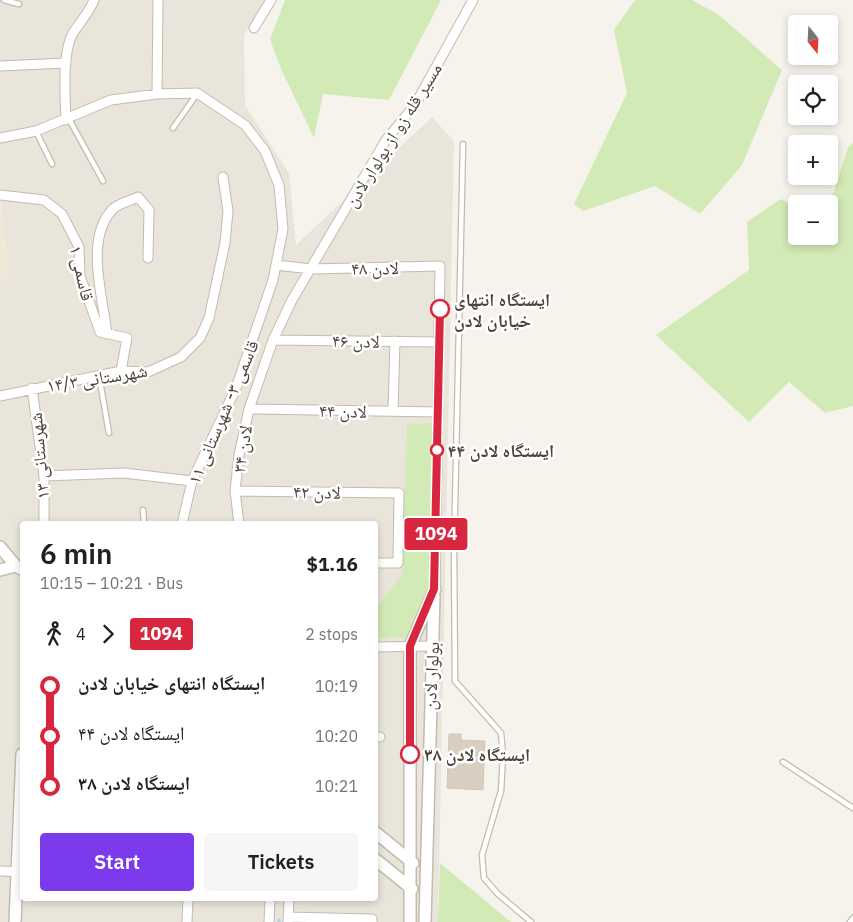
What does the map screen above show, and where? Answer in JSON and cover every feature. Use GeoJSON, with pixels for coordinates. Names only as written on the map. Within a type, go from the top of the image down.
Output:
{"type":"FeatureCollection","features":[{"type":"Feature","properties":{"kind":"street"},"geometry":{"type":"LineString","coordinates":[[68,119],[64,91],[66,63],[72,35],[94,0]]}},
{"type":"Feature","properties":{"kind":"street"},"geometry":{"type":"LineString","coordinates":[[157,94],[158,0]]}},
{"type":"Feature","properties":{"kind":"street"},"geometry":{"type":"LineString","coordinates":[[254,28],[271,0]]}},
{"type":"Feature","properties":{"kind":"street","name":"مسیر قله زو از بولوار لادن"},"geometry":{"type":"LineString","coordinates":[[311,269],[386,140],[416,105],[473,0]]}},
{"type":"Feature","properties":{"kind":"street"},"geometry":{"type":"LineString","coordinates":[[0,66],[66,63]]}},
{"type":"Feature","properties":{"kind":"street"},"geometry":{"type":"LineString","coordinates":[[0,138],[36,131],[111,100],[157,94],[198,93]]}},
{"type":"Feature","properties":{"kind":"street","name":"قاسمی ۳- شهرستانی ۱۱"},"geometry":{"type":"LineString","coordinates":[[183,521],[192,481],[236,388],[256,335],[276,265],[283,229],[278,185],[264,151],[245,125],[198,93]]}},
{"type":"Feature","properties":{"kind":"street","name":"شهرستانی ۱۴/۳"},"geometry":{"type":"LineString","coordinates":[[0,396],[120,371],[148,372],[181,357],[200,338],[209,318],[226,243],[228,211],[224,178]]}},
{"type":"Feature","properties":{"kind":"street","name":"قاسمی ۱"},"geometry":{"type":"LineString","coordinates":[[0,195],[44,200],[62,214],[79,247],[80,276],[88,303],[100,332],[107,334]]}},
{"type":"Feature","properties":{"kind":"street"},"geometry":{"type":"LineString","coordinates":[[120,371],[127,338],[107,334],[97,263],[99,239],[103,221],[115,207],[138,198],[149,210],[148,258]]}},
{"type":"Feature","properties":{"kind":"street","name":"لادن ۴۸"},"geometry":{"type":"LineString","coordinates":[[276,265],[311,269],[440,266],[439,342]]}},
{"type":"Feature","properties":{"kind":"street","name":"لادن ۳۴"},"geometry":{"type":"LineString","coordinates":[[238,521],[236,491],[239,455],[249,409],[273,340],[292,300],[311,269]]}},
{"type":"Feature","properties":{"kind":"street","name":"لادن ۴۶"},"geometry":{"type":"LineString","coordinates":[[273,340],[439,342]]}},
{"type":"Feature","properties":{"kind":"street"},"geometry":{"type":"LineString","coordinates":[[394,411],[395,341]]}},
{"type":"Feature","properties":{"kind":"street"},"geometry":{"type":"LineString","coordinates":[[434,589],[439,342]]}},
{"type":"Feature","properties":{"kind":"street","name":"شهرستانی ۱۳"},"geometry":{"type":"LineString","coordinates":[[32,388],[44,476],[44,521]]}},
{"type":"Feature","properties":{"kind":"street","name":"لادن ۴۴"},"geometry":{"type":"LineString","coordinates":[[249,409],[438,412]]}},
{"type":"Feature","properties":{"kind":"street"},"geometry":{"type":"LineString","coordinates":[[44,476],[124,473],[192,481]]}},
{"type":"Feature","properties":{"kind":"street","name":"لادن ۴۲"},"geometry":{"type":"LineString","coordinates":[[236,491],[399,492],[398,563],[378,563]]}},
{"type":"Feature","properties":{"kind":"street"},"geometry":{"type":"LineString","coordinates":[[0,548],[19,568]]}},
{"type":"Feature","properties":{"kind":"street"},"geometry":{"type":"LineString","coordinates":[[0,570],[19,568]]}},
{"type":"Feature","properties":{"kind":"street","name":"بولوار لادن"},"geometry":{"type":"LineString","coordinates":[[425,922],[429,715],[434,589]]}},
{"type":"Feature","properties":{"kind":"street","name":"بولوار لادن"},"geometry":{"type":"LineString","coordinates":[[410,922],[410,646],[434,589]]}},
{"type":"Feature","properties":{"kind":"street"},"geometry":{"type":"LineString","coordinates":[[378,647],[433,646]]}},
{"type":"Feature","properties":{"kind":"street"},"geometry":{"type":"LineString","coordinates":[[378,834],[426,872]]}},
{"type":"Feature","properties":{"kind":"street"},"geometry":{"type":"LineString","coordinates":[[378,862],[409,888],[425,896]]}},
{"type":"Feature","properties":{"kind":"street"},"geometry":{"type":"LineString","coordinates":[[0,872],[20,872],[15,922]]}},
{"type":"Feature","properties":{"kind":"street"},"geometry":{"type":"LineString","coordinates":[[187,922],[188,901]]}},
{"type":"Feature","properties":{"kind":"street"},"geometry":{"type":"LineString","coordinates":[[269,922],[270,901]]}},
{"type":"Feature","properties":{"kind":"street"},"geometry":{"type":"LineString","coordinates":[[289,901],[288,920],[372,920]]}},
{"type":"Feature","properties":{"kind":"lane"},"geometry":{"type":"LineString","coordinates":[[4,0],[19,4]]}},
{"type":"Feature","properties":{"kind":"lane"},"geometry":{"type":"LineString","coordinates":[[173,128],[198,93]]}},
{"type":"Feature","properties":{"kind":"lane"},"geometry":{"type":"LineString","coordinates":[[68,119],[103,181]]}},
{"type":"Feature","properties":{"kind":"lane"},"geometry":{"type":"LineString","coordinates":[[36,131],[52,164]]}},
{"type":"Feature","properties":{"kind":"lane"},"geometry":{"type":"LineString","coordinates":[[462,144],[454,550],[454,681],[501,733],[503,754],[501,792],[482,855],[484,878],[498,894],[531,922]]}},
{"type":"Feature","properties":{"kind":"lane"},"geometry":{"type":"LineString","coordinates":[[99,376],[110,432]]}},
{"type":"Feature","properties":{"kind":"lane"},"geometry":{"type":"LineString","coordinates":[[143,510],[144,521]]}},
{"type":"Feature","properties":{"kind":"lane"},"geometry":{"type":"LineString","coordinates":[[783,762],[853,808]]}},
{"type":"Feature","properties":{"kind":"shaded area"},"geometry":{"type":"Polygon","coordinates":[[[0,0],[267,0],[244,35],[245,105],[289,173],[296,245],[432,117],[454,141],[438,922],[0,922],[0,0]]]}},
{"type":"Feature","properties":{"kind":"shaded area"},"geometry":{"type":"Polygon","coordinates":[[[0,198],[10,278],[0,280],[0,198]]]}},
{"type":"Feature","properties":{"kind":"green space"},"geometry":{"type":"Polygon","coordinates":[[[285,0],[441,0],[389,100],[323,94],[314,138],[281,69],[270,39],[285,0]]]}},
{"type":"Feature","properties":{"kind":"green space"},"geometry":{"type":"Polygon","coordinates":[[[635,0],[692,0],[719,15],[782,70],[742,165],[700,214],[655,186],[583,211],[574,204],[627,93],[614,30],[635,0]]]}},
{"type":"Feature","properties":{"kind":"green space"},"geometry":{"type":"Polygon","coordinates":[[[853,143],[853,406],[825,413],[789,382],[749,422],[656,335],[749,270],[747,222],[781,199],[788,203],[788,245],[838,245],[838,195],[831,195],[836,185],[838,185],[848,147],[853,143]]]}},
{"type":"Feature","properties":{"kind":"green space"},"geometry":{"type":"Polygon","coordinates":[[[435,423],[433,569],[424,609],[407,637],[378,638],[378,605],[402,575],[407,424],[435,423]]]}},
{"type":"Feature","properties":{"kind":"green space"},"geometry":{"type":"Polygon","coordinates":[[[440,863],[511,922],[438,922],[440,863]]]}},
{"type":"Feature","properties":{"kind":"building"},"geometry":{"type":"Polygon","coordinates":[[[449,734],[461,734],[461,740],[485,741],[483,790],[447,788],[449,734]]]}},
{"type":"Feature","properties":{"kind":"bus line","name":"1094"},"geometry":{"type":"LineString","coordinates":[[410,754],[410,646],[434,589],[440,309]]}},
{"type":"Feature","properties":{"kind":"place","name":"ایستگاه انتهای خیابان لادن"},"geometry":{"type":"Point","coordinates":[440,309]}},
{"type":"Feature","properties":{"kind":"place","name":"ایستگاه لادن ۴۴"},"geometry":{"type":"Point","coordinates":[437,450]}},
{"type":"Feature","properties":{"kind":"place","name":"ایستگاه لادن ۳۸"},"geometry":{"type":"Point","coordinates":[410,754]}}]}
